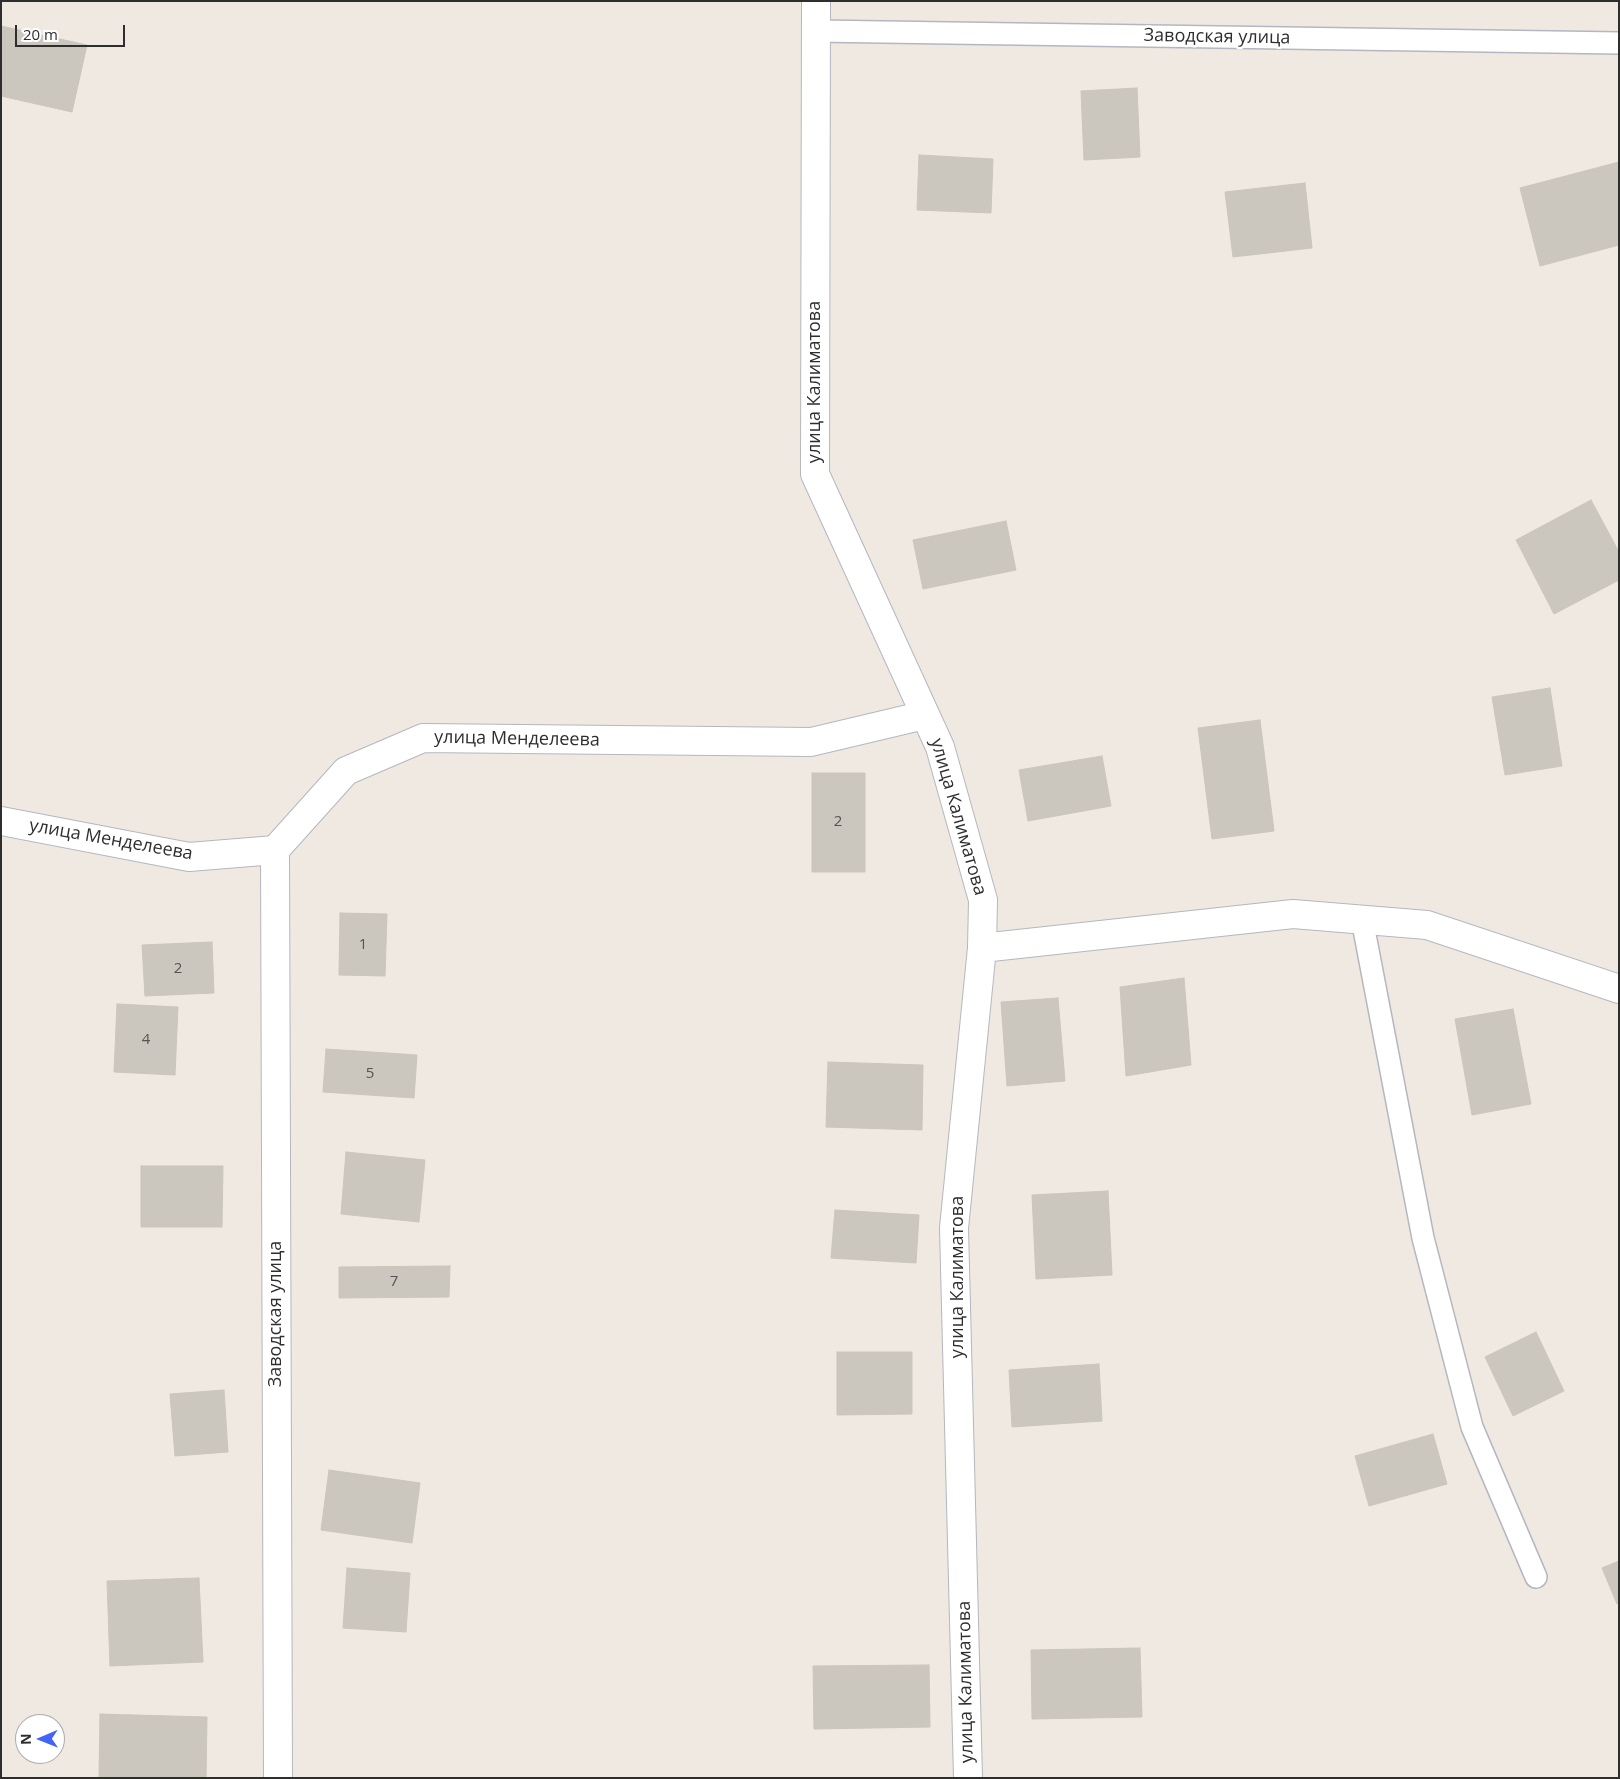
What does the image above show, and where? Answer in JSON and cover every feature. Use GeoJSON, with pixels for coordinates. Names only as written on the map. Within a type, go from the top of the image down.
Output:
{"type":"FeatureCollection","features":[{"type":"Feature","properties":{"kind":"street","name":"улица Калиматова"},"geometry":{"type":"LineString","coordinates":[[816,1],[815,474],[940,747],[983,900],[982,948],[954,1228],[968,1778]]}},
{"type":"Feature","properties":{"kind":"street","name":"улица Менделеева"},"geometry":{"type":"LineString","coordinates":[[1,821],[188,857],[275,850],[346,770],[423,738],[811,742],[925,714]]}},
{"type":"Feature","properties":{"kind":"street","name":"Заводская улица"},"geometry":{"type":"LineString","coordinates":[[275,850],[278,1778]]}},
{"type":"Feature","properties":{"kind":"street"},"geometry":{"type":"LineString","coordinates":[[982,948],[1294,914],[1427,926],[1619,989]]}},
{"type":"Feature","properties":{"kind":"lane","name":"Заводская улица"},"geometry":{"type":"LineString","coordinates":[[816,31],[1619,43]]}},
{"type":"Feature","properties":{"kind":"lane"},"geometry":{"type":"LineString","coordinates":[[1362,920],[1423,1238],[1472,1427],[1536,1577]]}},
{"type":"Feature","properties":{"kind":"building"},"geometry":{"type":"Polygon","coordinates":[[[1,26],[87,45],[72,112],[1,96],[1,26]]]}},
{"type":"Feature","properties":{"kind":"building"},"geometry":{"type":"Polygon","coordinates":[[[1137,88],[1140,157],[1084,160],[1081,91],[1137,88]]]}},
{"type":"Feature","properties":{"kind":"building"},"geometry":{"type":"Polygon","coordinates":[[[919,155],[993,159],[991,213],[917,210],[919,155]]]}},
{"type":"Feature","properties":{"kind":"building"},"geometry":{"type":"Polygon","coordinates":[[[1619,162],[1619,245],[1540,266],[1520,188],[1619,162]]]}},
{"type":"Feature","properties":{"kind":"building"},"geometry":{"type":"Polygon","coordinates":[[[1305,183],[1312,248],[1233,257],[1225,192],[1305,183]]]}},
{"type":"Feature","properties":{"kind":"building"},"geometry":{"type":"Polygon","coordinates":[[[1591,500],[1619,552],[1619,580],[1554,614],[1516,540],[1591,500]]]}},
{"type":"Feature","properties":{"kind":"building"},"geometry":{"type":"Polygon","coordinates":[[[1006,521],[1016,570],[923,589],[913,540],[1006,521]]]}},
{"type":"Feature","properties":{"kind":"building"},"geometry":{"type":"Polygon","coordinates":[[[1550,688],[1562,766],[1505,775],[1492,697],[1550,688]]]}},
{"type":"Feature","properties":{"kind":"building"},"geometry":{"type":"Polygon","coordinates":[[[1260,720],[1274,831],[1212,839],[1198,728],[1260,720]]]}},
{"type":"Feature","properties":{"kind":"building"},"geometry":{"type":"Polygon","coordinates":[[[1102,756],[1111,806],[1028,821],[1019,770],[1102,756]]]}},
{"type":"Feature","properties":{"kind":"building"},"geometry":{"type":"Polygon","coordinates":[[[812,773],[865,773],[865,872],[812,872],[812,773]]]}},
{"type":"Feature","properties":{"kind":"building"},"geometry":{"type":"Polygon","coordinates":[[[340,913],[387,914],[385,976],[339,975],[340,913]]]}},
{"type":"Feature","properties":{"kind":"building"},"geometry":{"type":"Polygon","coordinates":[[[212,942],[214,993],[145,996],[142,945],[212,942]]]}},
{"type":"Feature","properties":{"kind":"building"},"geometry":{"type":"Polygon","coordinates":[[[1184,978],[1191,1065],[1126,1076],[1120,987],[1184,978]]]}},
{"type":"Feature","properties":{"kind":"building"},"geometry":{"type":"Polygon","coordinates":[[[1058,998],[1065,1081],[1007,1086],[1001,1002],[1058,998]]]}},
{"type":"Feature","properties":{"kind":"building"},"geometry":{"type":"Polygon","coordinates":[[[117,1004],[178,1007],[175,1075],[114,1072],[117,1004]]]}},
{"type":"Feature","properties":{"kind":"building"},"geometry":{"type":"Polygon","coordinates":[[[1513,1009],[1531,1104],[1472,1115],[1455,1019],[1513,1009]]]}},
{"type":"Feature","properties":{"kind":"building"},"geometry":{"type":"Polygon","coordinates":[[[326,1049],[417,1055],[414,1098],[323,1092],[326,1049]]]}},
{"type":"Feature","properties":{"kind":"building"},"geometry":{"type":"Polygon","coordinates":[[[828,1062],[923,1065],[922,1130],[826,1127],[828,1062]]]}},
{"type":"Feature","properties":{"kind":"building"},"geometry":{"type":"Polygon","coordinates":[[[346,1152],[425,1160],[419,1222],[341,1214],[346,1152]]]}},
{"type":"Feature","properties":{"kind":"building"},"geometry":{"type":"Polygon","coordinates":[[[141,1166],[223,1166],[222,1227],[141,1227],[141,1166]]]}},
{"type":"Feature","properties":{"kind":"building"},"geometry":{"type":"Polygon","coordinates":[[[1108,1191],[1112,1275],[1036,1279],[1032,1195],[1108,1191]]]}},
{"type":"Feature","properties":{"kind":"building"},"geometry":{"type":"Polygon","coordinates":[[[835,1210],[919,1215],[916,1263],[831,1258],[835,1210]]]}},
{"type":"Feature","properties":{"kind":"building"},"geometry":{"type":"Polygon","coordinates":[[[450,1266],[449,1297],[339,1298],[339,1267],[450,1266]]]}},
{"type":"Feature","properties":{"kind":"building"},"geometry":{"type":"Polygon","coordinates":[[[1536,1332],[1564,1391],[1513,1416],[1485,1357],[1536,1332]]]}},
{"type":"Feature","properties":{"kind":"building"},"geometry":{"type":"Polygon","coordinates":[[[837,1352],[912,1352],[912,1414],[837,1415],[837,1352]]]}},
{"type":"Feature","properties":{"kind":"building"},"geometry":{"type":"Polygon","coordinates":[[[1099,1364],[1102,1421],[1012,1427],[1009,1370],[1099,1364]]]}},
{"type":"Feature","properties":{"kind":"building"},"geometry":{"type":"Polygon","coordinates":[[[224,1390],[228,1452],[175,1456],[170,1394],[224,1390]]]}},
{"type":"Feature","properties":{"kind":"building"},"geometry":{"type":"Polygon","coordinates":[[[1433,1434],[1447,1484],[1369,1506],[1355,1456],[1433,1434]]]}},
{"type":"Feature","properties":{"kind":"building"},"geometry":{"type":"Polygon","coordinates":[[[329,1470],[420,1483],[412,1543],[321,1530],[329,1470]]]}},
{"type":"Feature","properties":{"kind":"building"},"geometry":{"type":"Polygon","coordinates":[[[1619,1561],[1619,1603],[1617,1604],[1602,1568],[1619,1561]]]}},
{"type":"Feature","properties":{"kind":"building"},"geometry":{"type":"Polygon","coordinates":[[[347,1568],[410,1573],[406,1632],[343,1628],[347,1568]]]}},
{"type":"Feature","properties":{"kind":"building"},"geometry":{"type":"Polygon","coordinates":[[[199,1578],[203,1662],[110,1666],[107,1581],[199,1578]]]}},
{"type":"Feature","properties":{"kind":"building"},"geometry":{"type":"Polygon","coordinates":[[[1140,1648],[1142,1717],[1032,1719],[1031,1650],[1140,1648]]]}},
{"type":"Feature","properties":{"kind":"building"},"geometry":{"type":"Polygon","coordinates":[[[929,1665],[930,1727],[814,1729],[813,1666],[929,1665]]]}},
{"type":"Feature","properties":{"kind":"building"},"geometry":{"type":"Polygon","coordinates":[[[100,1714],[207,1717],[206,1778],[99,1778],[100,1714]]]}}]}
